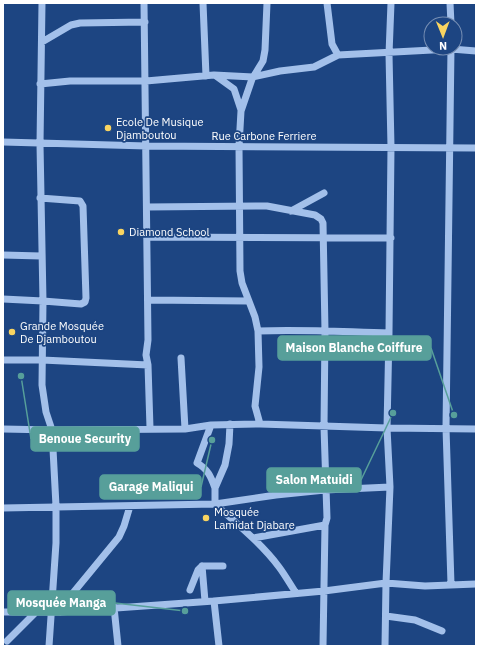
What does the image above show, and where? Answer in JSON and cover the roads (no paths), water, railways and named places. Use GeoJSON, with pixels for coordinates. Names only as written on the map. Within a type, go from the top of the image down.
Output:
{"type":"FeatureCollection","features":[{"type":"Feature","properties":{"kind":"street"},"geometry":{"type":"LineString","coordinates":[[42,3],[40,84],[42,385],[46,412],[52,430],[56,506],[56,543],[50,646]]}},
{"type":"Feature","properties":{"kind":"street"},"geometry":{"type":"LineString","coordinates":[[144,3],[148,237],[148,340],[146,355],[148,365],[150,428]]}},
{"type":"Feature","properties":{"kind":"street"},"geometry":{"type":"LineString","coordinates":[[203,3],[210,75]]}},
{"type":"Feature","properties":{"kind":"street"},"geometry":{"type":"LineString","coordinates":[[260,424],[255,406],[259,367],[258,331],[242,283],[240,271],[239,146],[241,111],[253,77],[263,61],[265,50],[267,3]]}},
{"type":"Feature","properties":{"kind":"street"},"geometry":{"type":"LineString","coordinates":[[327,3],[332,44],[338,56]]}},
{"type":"Feature","properties":{"kind":"street"},"geometry":{"type":"LineString","coordinates":[[385,646],[390,487],[387,428],[390,333],[391,147],[389,54],[391,3]]}},
{"type":"Feature","properties":{"kind":"street"},"geometry":{"type":"LineString","coordinates":[[450,3],[451,16]]}},
{"type":"Feature","properties":{"kind":"street"},"geometry":{"type":"LineString","coordinates":[[42,42],[71,25],[80,23],[145,22]]}},
{"type":"Feature","properties":{"kind":"street"},"geometry":{"type":"LineString","coordinates":[[463,50],[476,51]]}},
{"type":"Feature","properties":{"kind":"street"},"geometry":{"type":"LineString","coordinates":[[40,84],[70,81],[146,81],[210,75],[253,77],[280,71],[314,67],[338,56],[423,51]]}},
{"type":"Feature","properties":{"kind":"street"},"geometry":{"type":"LineString","coordinates":[[451,56],[446,428],[451,584]]}},
{"type":"Feature","properties":{"kind":"street"},"geometry":{"type":"LineString","coordinates":[[210,75],[234,89],[241,111]]}},
{"type":"Feature","properties":{"kind":"street","name":"Rue Carbone Ferriere"},"geometry":{"type":"LineString","coordinates":[[3,142],[147,146],[476,148]]}},
{"type":"Feature","properties":{"kind":"street"},"geometry":{"type":"LineString","coordinates":[[291,211],[324,193]]}},
{"type":"Feature","properties":{"kind":"street"},"geometry":{"type":"LineString","coordinates":[[3,299],[81,304],[85,302],[83,206],[80,201],[40,198]]}},
{"type":"Feature","properties":{"kind":"street"},"geometry":{"type":"LineString","coordinates":[[147,207],[266,206],[315,215],[321,219],[323,223],[324,427],[327,518],[325,525],[323,646]]}},
{"type":"Feature","properties":{"kind":"street"},"geometry":{"type":"LineString","coordinates":[[148,237],[390,238]]}},
{"type":"Feature","properties":{"kind":"street"},"geometry":{"type":"LineString","coordinates":[[3,255],[41,256]]}},
{"type":"Feature","properties":{"kind":"street"},"geometry":{"type":"LineString","coordinates":[[148,300],[248,301]]}},
{"type":"Feature","properties":{"kind":"street"},"geometry":{"type":"LineString","coordinates":[[258,331],[282,330],[294,332],[313,330],[390,333]]}},
{"type":"Feature","properties":{"kind":"street"},"geometry":{"type":"LineString","coordinates":[[181,358],[185,429]]}},
{"type":"Feature","properties":{"kind":"street"},"geometry":{"type":"LineString","coordinates":[[3,360],[42,360],[148,365]]}},
{"type":"Feature","properties":{"kind":"street"},"geometry":{"type":"LineString","coordinates":[[215,488],[225,465],[229,444],[230,424]]}},
{"type":"Feature","properties":{"kind":"street"},"geometry":{"type":"LineString","coordinates":[[3,429],[185,429],[211,425],[260,424],[324,427],[476,429]]}},
{"type":"Feature","properties":{"kind":"street"},"geometry":{"type":"LineString","coordinates":[[211,425],[198,463],[204,466],[210,474],[215,488],[215,504],[253,538],[279,567],[296,593]]}},
{"type":"Feature","properties":{"kind":"street"},"geometry":{"type":"LineString","coordinates":[[3,508],[215,504],[326,490],[390,487]]}},
{"type":"Feature","properties":{"kind":"street"},"geometry":{"type":"LineString","coordinates":[[60,612],[68,599],[119,537],[130,506]]}},
{"type":"Feature","properties":{"kind":"street"},"geometry":{"type":"LineString","coordinates":[[253,538],[325,525]]}},
{"type":"Feature","properties":{"kind":"street"},"geometry":{"type":"LineString","coordinates":[[202,566],[204,601]]}},
{"type":"Feature","properties":{"kind":"street"},"geometry":{"type":"LineString","coordinates":[[190,590],[198,570],[202,566],[223,566]]}},
{"type":"Feature","properties":{"kind":"street"},"geometry":{"type":"LineString","coordinates":[[3,612],[60,612],[214,601],[324,591],[386,583],[425,586],[476,584]]}},
{"type":"Feature","properties":{"kind":"street"},"geometry":{"type":"LineString","coordinates":[[214,601],[219,646]]}},
{"type":"Feature","properties":{"kind":"street"},"geometry":{"type":"LineString","coordinates":[[114,607],[118,646]]}},
{"type":"Feature","properties":{"kind":"street"},"geometry":{"type":"LineString","coordinates":[[7,641],[36,612]]}},
{"type":"Feature","properties":{"kind":"street"},"geometry":{"type":"LineString","coordinates":[[386,616],[415,620],[442,631]]}},
{"type":"Feature","properties":{"kind":"place","name":"Ecole De Musique Djamboutou"},"geometry":{"type":"Point","coordinates":[108,128]}},
{"type":"Feature","properties":{"kind":"place","name":"Diamond School"},"geometry":{"type":"Point","coordinates":[121,232]}},
{"type":"Feature","properties":{"kind":"place","name":"Grande Mosquée De Djamboutou"},"geometry":{"type":"Point","coordinates":[12,332]}},
{"type":"Feature","properties":{"kind":"place","name":"Benoue Security"},"geometry":{"type":"Point","coordinates":[21,376]}},
{"type":"Feature","properties":{"kind":"place","name":"Salon Matuidi"},"geometry":{"type":"Point","coordinates":[393,413]}},
{"type":"Feature","properties":{"kind":"place","name":"Maison Blanche Coiffure"},"geometry":{"type":"Point","coordinates":[454,415]}},
{"type":"Feature","properties":{"kind":"place","name":"Garage Maliqui"},"geometry":{"type":"Point","coordinates":[212,440]}},
{"type":"Feature","properties":{"kind":"place","name":"Mosquée Lamidat Djabare"},"geometry":{"type":"Point","coordinates":[206,518]}},
{"type":"Feature","properties":{"kind":"place","name":"Mosquée Manga"},"geometry":{"type":"Point","coordinates":[185,611]}}]}
